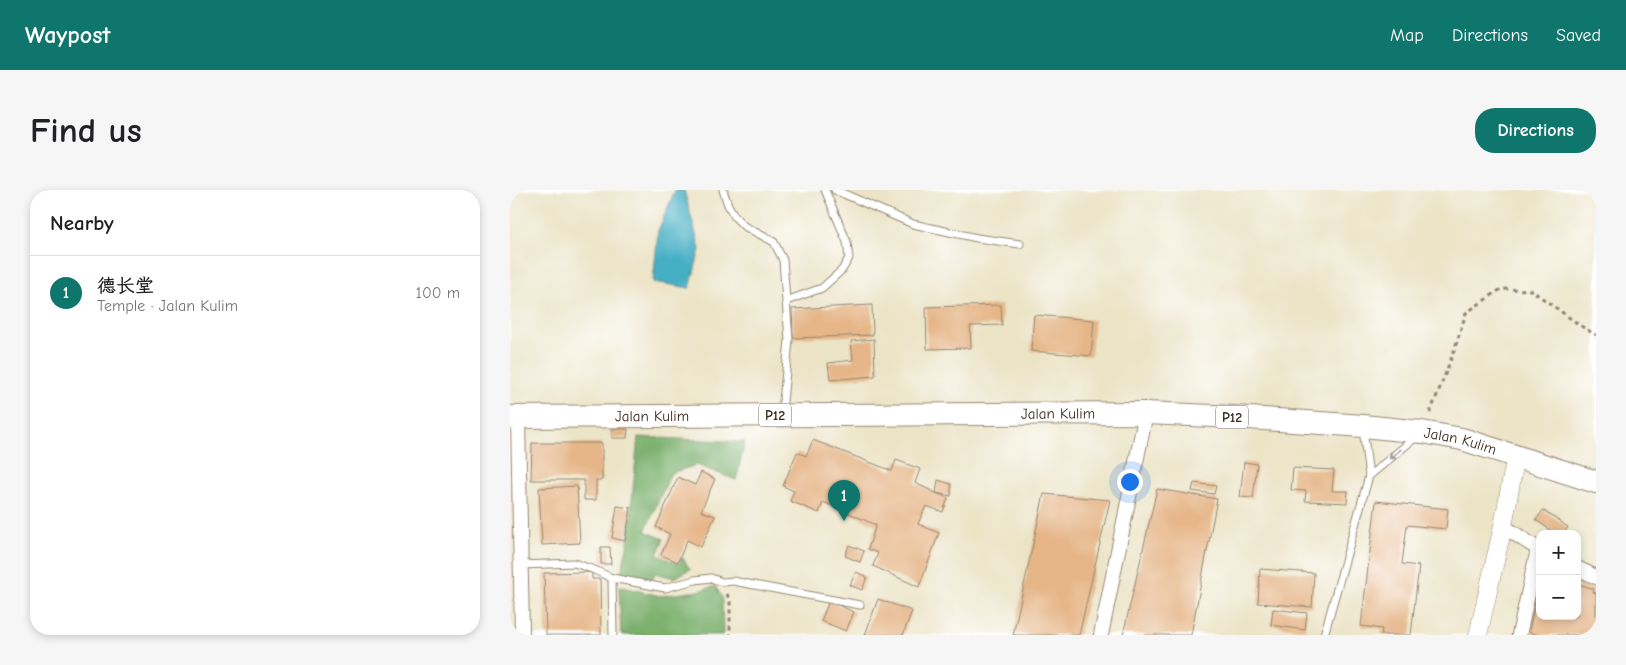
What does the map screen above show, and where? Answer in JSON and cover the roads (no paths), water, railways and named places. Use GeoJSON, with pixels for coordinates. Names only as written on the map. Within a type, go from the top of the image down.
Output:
{"type":"FeatureCollection","features":[{"type":"Feature","properties":{"kind":"main road","name":"Jalan Kulim"},"geometry":{"type":"LineString","coordinates":[[514,417],[1146,413],[1234,417],[1363,426],[1422,432],[1462,439],[1596,482]]}},
{"type":"Feature","properties":{"kind":"street"},"geometry":{"type":"LineString","coordinates":[[1101,635],[1146,413]]}},
{"type":"Feature","properties":{"kind":"street"},"geometry":{"type":"LineString","coordinates":[[514,417],[521,565],[518,599],[522,635]]}},
{"type":"Feature","properties":{"kind":"street"},"geometry":{"type":"LineString","coordinates":[[1478,635],[1503,526],[1516,455]]}},
{"type":"Feature","properties":{"kind":"street"},"geometry":{"type":"LineString","coordinates":[[1503,526],[1536,547]]}},
{"type":"Feature","properties":{"kind":"street"},"geometry":{"type":"LineString","coordinates":[[1519,635],[1536,562]]}},
{"type":"Feature","properties":{"kind":"street"},"geometry":{"type":"LineString","coordinates":[[1581,570],[1596,577]]}},
{"type":"Feature","properties":{"kind":"lane"},"geometry":{"type":"LineString","coordinates":[[723,190],[728,205],[735,217],[744,226],[774,242],[783,260],[789,340],[782,415]]}},
{"type":"Feature","properties":{"kind":"lane"},"geometry":{"type":"LineString","coordinates":[[786,301],[822,288],[842,270],[849,258],[847,242],[825,190]]}},
{"type":"Feature","properties":{"kind":"lane"},"geometry":{"type":"LineString","coordinates":[[835,190],[913,224],[977,238],[1020,244]]}},
{"type":"Feature","properties":{"kind":"lane"},"geometry":{"type":"LineString","coordinates":[[1324,635],[1369,476],[1363,426]]}},
{"type":"Feature","properties":{"kind":"lane"},"geometry":{"type":"LineString","coordinates":[[1369,476],[1422,432]]}},
{"type":"Feature","properties":{"kind":"lane"},"geometry":{"type":"LineString","coordinates":[[521,565],[574,564],[592,569],[612,578],[666,588],[695,580],[711,578],[722,582],[733,581],[860,605]]}},
{"type":"Feature","properties":{"kind":"lane"},"geometry":{"type":"LineString","coordinates":[[612,578],[613,635]]}},
{"type":"Feature","properties":{"kind":"water"},"geometry":{"type":"Polygon","coordinates":[[[675,190],[684,190],[700,249],[690,288],[653,282],[658,231],[675,190]]]}},
{"type":"Feature","properties":{"kind":"place","name":"德长堂"},"geometry":{"type":"Point","coordinates":[844,521]}}]}
